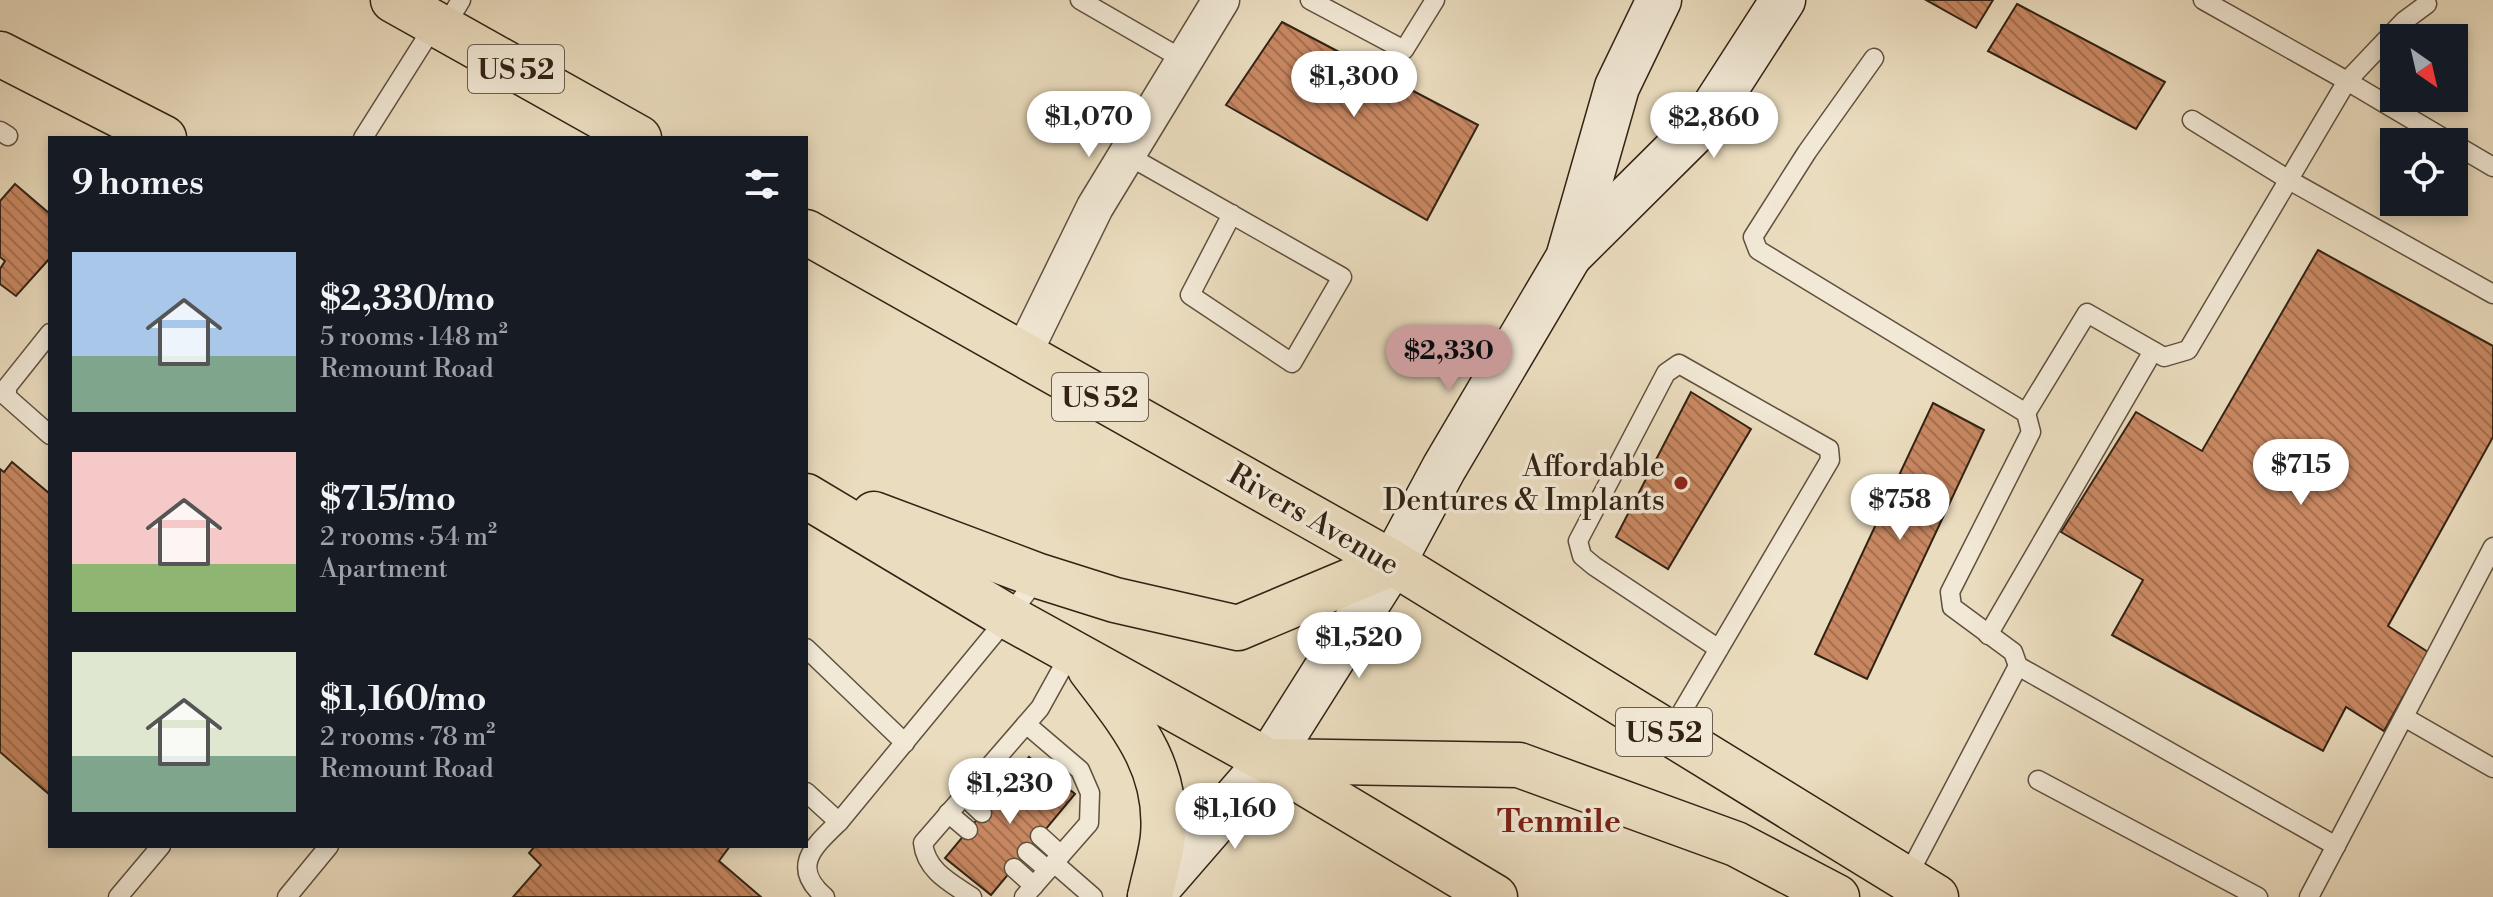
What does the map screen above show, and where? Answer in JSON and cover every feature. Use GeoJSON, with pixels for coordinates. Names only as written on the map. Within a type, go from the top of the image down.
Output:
{"type":"FeatureCollection","features":[{"type":"Feature","properties":{"kind":"main road","name":"US 52"},"geometry":{"type":"LineString","coordinates":[[393,0],[447,17],[636,136]]}},
{"type":"Feature","properties":{"kind":"main road"},"geometry":{"type":"LineString","coordinates":[[1568,258],[1617,87],[1659,0]]}},
{"type":"Feature","properties":{"kind":"main road"},"geometry":{"type":"LineString","coordinates":[[1150,897],[1268,761],[1393,563],[1444,468],[1568,258],[1705,121],[1783,0]]}},
{"type":"Feature","properties":{"kind":"main road"},"geometry":{"type":"LineString","coordinates":[[0,54],[160,136]]}},
{"type":"Feature","properties":{"kind":"main road","name":"Rivers Avenue"},"geometry":{"type":"LineString","coordinates":[[808,233],[1393,563],[1913,891]]}},
{"type":"Feature","properties":{"kind":"main road"},"geometry":{"type":"LineString","coordinates":[[808,490],[1039,576],[1115,600],[1238,628],[1393,563]]}},
{"type":"Feature","properties":{"kind":"main road"},"geometry":{"type":"LineString","coordinates":[[808,497],[1008,617],[1268,761],[1495,897]]}},
{"type":"Feature","properties":{"kind":"main road"},"geometry":{"type":"LineString","coordinates":[[1076,654],[1144,742],[1154,772],[1161,798],[1163,836],[1150,897]]}},
{"type":"Feature","properties":{"kind":"main road"},"geometry":{"type":"LineString","coordinates":[[1268,761],[1519,765],[1736,844],[1837,897]]}},
{"type":"Feature","properties":{"kind":"street"},"geometry":{"type":"LineString","coordinates":[[1023,354],[1095,207],[1221,0]]}},
{"type":"Feature","properties":{"kind":"lane"},"geometry":{"type":"LineString","coordinates":[[1080,0],[1184,60]]}},
{"type":"Feature","properties":{"kind":"lane"},"geometry":{"type":"LineString","coordinates":[[1310,0],[1404,50],[1435,0]]}},
{"type":"Feature","properties":{"kind":"lane"},"geometry":{"type":"LineString","coordinates":[[2203,0],[2427,128]]}},
{"type":"Feature","properties":{"kind":"lane"},"geometry":{"type":"LineString","coordinates":[[2026,413],[2087,313],[2164,357],[2188,350],[2347,81],[2404,21],[2427,4]]}},
{"type":"Feature","properties":{"kind":"lane"},"geometry":{"type":"LineString","coordinates":[[364,136],[447,17]]}},
{"type":"Feature","properties":{"kind":"lane"},"geometry":{"type":"LineString","coordinates":[[1874,58],[1807,152],[1753,237],[1758,250],[2026,413],[2031,432],[1950,592],[1952,607],[2013,652],[2018,666],[2336,846]]}},
{"type":"Feature","properties":{"kind":"lane"},"geometry":{"type":"LineString","coordinates":[[2192,120],[2289,180],[2493,294]]}},
{"type":"Feature","properties":{"kind":"lane"},"geometry":{"type":"LineString","coordinates":[[2468,152],[2493,167]]}},
{"type":"Feature","properties":{"kind":"lane"},"geometry":{"type":"LineString","coordinates":[[1127,155],[1232,214],[1342,277],[1292,363],[1190,295],[1232,214]]}},
{"type":"Feature","properties":{"kind":"lane"},"geometry":{"type":"LineString","coordinates":[[48,336],[7,387],[7,397],[48,433]]}},
{"type":"Feature","properties":{"kind":"lane"},"geometry":{"type":"LineString","coordinates":[[1988,635],[2153,351]]}},
{"type":"Feature","properties":{"kind":"lane"},"geometry":{"type":"LineString","coordinates":[[1668,735],[1719,649],[1830,460],[1829,449],[1679,364],[1666,373],[1578,541],[1582,556],[1594,566],[1719,649]]}},
{"type":"Feature","properties":{"kind":"lane"},"geometry":{"type":"LineString","coordinates":[[2309,897],[2493,547]]}},
{"type":"Feature","properties":{"kind":"lane"},"geometry":{"type":"LineString","coordinates":[[825,897],[811,885],[807,866],[815,846],[905,743],[1039,576]]}},
{"type":"Feature","properties":{"kind":"lane"},"geometry":{"type":"LineString","coordinates":[[808,650],[905,743]]}},
{"type":"Feature","properties":{"kind":"lane"},"geometry":{"type":"LineString","coordinates":[[972,897],[938,875],[924,856],[923,843],[1040,708],[1076,654]]}},
{"type":"Feature","properties":{"kind":"lane"},"geometry":{"type":"LineString","coordinates":[[1913,891],[2018,666]]}},
{"type":"Feature","properties":{"kind":"lane"},"geometry":{"type":"LineString","coordinates":[[2404,717],[2493,768]]}},
{"type":"Feature","properties":{"kind":"lane"},"geometry":{"type":"LineString","coordinates":[[1014,868],[1029,891],[1089,823],[1090,793],[1080,770],[1026,724]]}},
{"type":"Feature","properties":{"kind":"lane"},"geometry":{"type":"LineString","coordinates":[[977,780],[995,797]]}},
{"type":"Feature","properties":{"kind":"lane"},"geometry":{"type":"LineString","coordinates":[[2038,780],[2258,897]]}},
{"type":"Feature","properties":{"kind":"lane"},"geometry":{"type":"LineString","coordinates":[[808,794],[839,822]]}},
{"type":"Feature","properties":{"kind":"lane"},"geometry":{"type":"LineString","coordinates":[[964,796],[982,813]]}},
{"type":"Feature","properties":{"kind":"lane"},"geometry":{"type":"LineString","coordinates":[[948,813],[968,830]]}},
{"type":"Feature","properties":{"kind":"lane"},"geometry":{"type":"LineString","coordinates":[[1040,836],[1054,863]]}},
{"type":"Feature","properties":{"kind":"lane"},"geometry":{"type":"LineString","coordinates":[[118,897],[159,848]]}},
{"type":"Feature","properties":{"kind":"lane"},"geometry":{"type":"LineString","coordinates":[[287,897],[327,848]]}},
{"type":"Feature","properties":{"kind":"lane"},"geometry":{"type":"LineString","coordinates":[[1027,852],[1054,863],[1093,897]]}},
{"type":"Feature","properties":{"kind":"building"},"geometry":{"type":"Polygon","coordinates":[[[1926,0],[1993,0],[1976,28],[1926,0]]]}},
{"type":"Feature","properties":{"kind":"building"},"geometry":{"type":"Polygon","coordinates":[[[2017,4],[2165,82],[2136,129],[1988,51],[2017,4]]]}},
{"type":"Feature","properties":{"kind":"building"},"geometry":{"type":"Polygon","coordinates":[[[1282,22],[1478,125],[1427,220],[1226,105],[1282,22]]]}},
{"type":"Feature","properties":{"kind":"building"},"geometry":{"type":"Polygon","coordinates":[[[15,184],[48,212],[48,260],[16,296],[0,284],[0,269],[5,261],[0,257],[0,201],[15,184]]]}},
{"type":"Feature","properties":{"kind":"building"},"geometry":{"type":"Polygon","coordinates":[[[2318,250],[2493,346],[2493,437],[2388,626],[2428,652],[2384,731],[2346,707],[2323,751],[2112,635],[2143,580],[2061,532],[2136,412],[2202,451],[2318,250]]]}},
{"type":"Feature","properties":{"kind":"building","name":"Affordable Dentures & Implants"},"geometry":{"type":"Polygon","coordinates":[[[1691,392],[1751,429],[1668,569],[1616,537],[1691,392]]]}},
{"type":"Feature","properties":{"kind":"building"},"geometry":{"type":"Polygon","coordinates":[[[1933,403],[1984,430],[1867,679],[1815,654],[1933,403]]]}},
{"type":"Feature","properties":{"kind":"building"},"geometry":{"type":"Polygon","coordinates":[[[12,462],[48,492],[48,793],[0,752],[0,469],[4,472],[12,462]]]}},
{"type":"Feature","properties":{"kind":"building"},"geometry":{"type":"Polygon","coordinates":[[[1029,757],[1075,794],[991,895],[945,858],[1029,757]]]}},
{"type":"Feature","properties":{"kind":"building"},"geometry":{"type":"Polygon","coordinates":[[[533,848],[729,848],[719,861],[761,897],[513,897],[541,865],[529,853],[533,848]]]}},
{"type":"Feature","properties":{"kind":"place","name":"Affordable Dentures & Implants"},"geometry":{"type":"Point","coordinates":[1681,483]}},
{"type":"Feature","properties":{"kind":"district","name":"Tenmile"},"geometry":{"type":"Point","coordinates":[1559,821]}}]}
